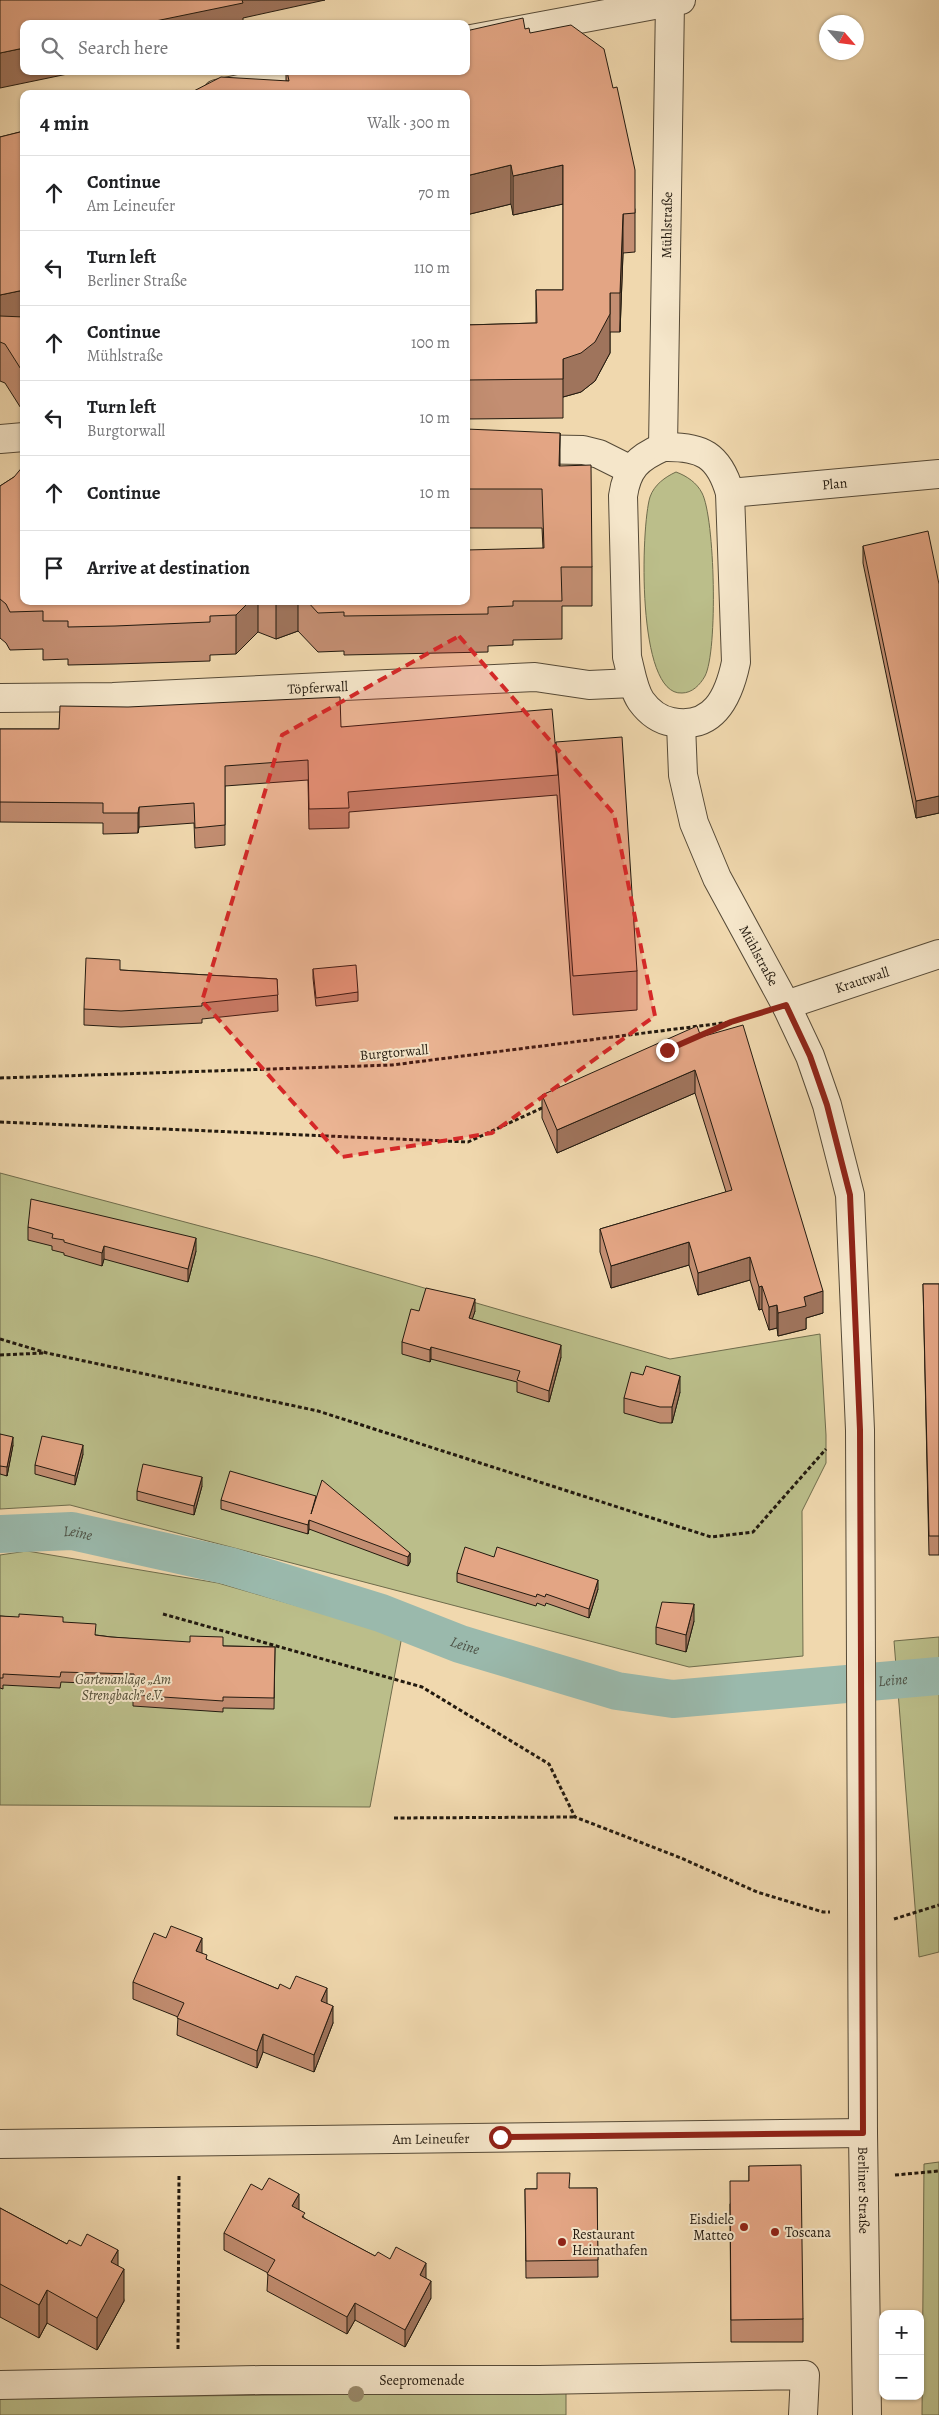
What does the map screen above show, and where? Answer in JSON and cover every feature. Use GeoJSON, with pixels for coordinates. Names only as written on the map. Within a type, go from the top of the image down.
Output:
{"type":"FeatureCollection","features":[{"type":"Feature","properties":{"kind":"street"},"geometry":{"type":"LineString","coordinates":[[470,39],[676,1]]}},
{"type":"Feature","properties":{"kind":"street","name":"Mühlstraße"},"geometry":{"type":"LineString","coordinates":[[663,447],[676,1]]}},
{"type":"Feature","properties":{"kind":"street"},"geometry":{"type":"LineString","coordinates":[[234,90],[303,75]]}},
{"type":"Feature","properties":{"kind":"street"},"geometry":{"type":"LineString","coordinates":[[0,438],[20,437]]}},
{"type":"Feature","properties":{"kind":"street"},"geometry":{"type":"LineString","coordinates":[[663,447],[687,447],[700,451],[714,461],[724,474],[730,493],[736,662],[731,686],[721,704],[710,715],[697,722],[681,724],[665,721],[652,713],[641,700],[633,683],[628,657],[624,484],[631,470],[644,455],[663,447]]}},
{"type":"Feature","properties":{"kind":"street"},"geometry":{"type":"LineString","coordinates":[[470,448],[582,450],[599,454],[631,470]]}},
{"type":"Feature","properties":{"kind":"street","name":"Plan"},"geometry":{"type":"LineString","coordinates":[[730,493],[939,474]]}},
{"type":"Feature","properties":{"kind":"street","name":"Töpferwall"},"geometry":{"type":"LineString","coordinates":[[0,698],[113,696],[535,677],[589,685],[633,683]]}},
{"type":"Feature","properties":{"kind":"street","name":"Mühlstraße"},"geometry":{"type":"LineString","coordinates":[[681,724],[683,775],[694,823],[717,878],[786,1005],[810,1056],[827,1105],[850,1195],[860,1430],[861,1545]]}},
{"type":"Feature","properties":{"kind":"street","name":"Krautwall"},"geometry":{"type":"LineString","coordinates":[[786,1005],[939,954]]}},
{"type":"Feature","properties":{"kind":"street","name":"Berliner Straße"},"geometry":{"type":"LineString","coordinates":[[861,1545],[863,2133],[867,2415]]}},
{"type":"Feature","properties":{"kind":"street","name":"Am Leineufer"},"geometry":{"type":"LineString","coordinates":[[0,2144],[863,2133]]}},
{"type":"Feature","properties":{"kind":"street","name":"Seepromenade"},"geometry":{"type":"LineString","coordinates":[[0,2385],[262,2380],[588,2380],[805,2375],[803,2415]]}},
{"type":"Feature","properties":{"kind":"path","name":"Burgtorwall"},"geometry":{"type":"LineString","coordinates":[[0,1078],[392,1065],[731,1022],[786,1005]]}},
{"type":"Feature","properties":{"kind":"path"},"geometry":{"type":"LineString","coordinates":[[691,1040],[731,1022]]}},
{"type":"Feature","properties":{"kind":"path"},"geometry":{"type":"LineString","coordinates":[[0,1122],[468,1142],[549,1104]]}},
{"type":"Feature","properties":{"kind":"path"},"geometry":{"type":"LineString","coordinates":[[0,1339],[48,1353],[318,1412],[711,1536],[753,1532],[842,1433],[860,1430]]}},
{"type":"Feature","properties":{"kind":"path"},"geometry":{"type":"LineString","coordinates":[[0,1355],[48,1353]]}},
{"type":"Feature","properties":{"kind":"path"},"geometry":{"type":"LineString","coordinates":[[163,1614],[422,1687],[549,1764],[575,1817]]}},
{"type":"Feature","properties":{"kind":"path"},"geometry":{"type":"LineString","coordinates":[[394,1818],[575,1817],[681,1858],[757,1892],[823,1912],[863,1911]]}},
{"type":"Feature","properties":{"kind":"path"},"geometry":{"type":"LineString","coordinates":[[896,1918],[939,1905]]}},
{"type":"Feature","properties":{"kind":"path"},"geometry":{"type":"LineString","coordinates":[[178,2354],[179,2142]]}},
{"type":"Feature","properties":{"kind":"path"},"geometry":{"type":"LineString","coordinates":[[864,2176],[939,2171]]}},
{"type":"Feature","properties":{"kind":"highlighted area"},"geometry":{"type":"Polygon","coordinates":[[[459,636],[614,814],[655,1016],[492,1133],[342,1157],[202,1001],[282,735],[459,636]]]}},
{"type":"Feature","properties":{"kind":"green space"},"geometry":{"type":"Polygon","coordinates":[[[676,472],[691,480],[702,493],[710,529],[712,555],[713,614],[709,662],[701,682],[686,693],[667,687],[656,668],[649,640],[645,607],[645,540],[650,497],[660,482],[676,472]]]}},
{"type":"Feature","properties":{"kind":"green space"},"geometry":{"type":"Polygon","coordinates":[[[0,1173],[317,1257],[670,1359],[820,1334],[826,1463],[802,1511],[803,1656],[689,1667],[70,1505],[0,1509],[0,1173]]]}},
{"type":"Feature","properties":{"kind":"green space","name":"Gartenanlage „Am Strengbach” e.V."},"geometry":{"type":"Polygon","coordinates":[[[27,1551],[218,1583],[402,1636],[370,1807],[0,1805],[0,1555],[27,1551]]]}},
{"type":"Feature","properties":{"kind":"green space"},"geometry":{"type":"Polygon","coordinates":[[[939,1637],[939,1952],[919,1957],[894,1641],[939,1637]]]}},
{"type":"Feature","properties":{"kind":"green space"},"geometry":{"type":"Polygon","coordinates":[[[939,2162],[939,2415],[922,2415],[922,2400],[924,2400],[924,2164],[939,2162]]]}},
{"type":"Feature","properties":{"kind":"green space"},"geometry":{"type":"Polygon","coordinates":[[[566,2392],[566,2415],[0,2415],[0,2398],[566,2392]]]}},
{"type":"Feature","properties":{"kind":"building"},"geometry":{"type":"Polygon","coordinates":[[[0,0],[242,0],[243,3],[160,20],[20,20],[20,49],[0,53],[0,0]]]}},
{"type":"Feature","properties":{"kind":"building"},"geometry":{"type":"Polygon","coordinates":[[[523,18],[525,29],[529,28],[530,33],[571,25],[604,49],[613,88],[617,87],[635,170],[635,213],[623,214],[620,293],[610,293],[610,314],[595,342],[581,353],[563,359],[563,379],[470,380],[470,325],[537,323],[536,290],[563,290],[563,165],[513,176],[511,165],[470,175],[470,90],[196,90],[221,77],[289,81],[288,75],[470,75],[470,30],[523,18]]]}},
{"type":"Feature","properties":{"kind":"building"},"geometry":{"type":"Polygon","coordinates":[[[20,132],[20,291],[0,295],[0,137],[20,132]]]}},
{"type":"Feature","properties":{"kind":"building"},"geometry":{"type":"Polygon","coordinates":[[[0,316],[20,317],[20,368],[5,344],[0,342],[0,316]]]}},
{"type":"Feature","properties":{"kind":"building"},"geometry":{"type":"Polygon","coordinates":[[[470,429],[560,433],[559,466],[591,465],[592,567],[561,567],[562,601],[513,601],[513,606],[488,607],[488,614],[344,616],[344,612],[318,613],[311,605],[470,605],[470,550],[544,548],[542,489],[470,489],[470,429]]]}},
{"type":"Feature","properties":{"kind":"building"},"geometry":{"type":"Polygon","coordinates":[[[20,470],[20,605],[246,605],[236,615],[210,616],[210,622],[115,626],[68,627],[68,621],[43,621],[43,611],[10,612],[6,604],[0,599],[0,486],[14,477],[20,470]]]}},
{"type":"Feature","properties":{"kind":"building"},"geometry":{"type":"Polygon","coordinates":[[[928,531],[939,584],[939,796],[916,801],[863,546],[928,531]]]}},
{"type":"Feature","properties":{"kind":"building"},"geometry":{"type":"Polygon","coordinates":[[[340,697],[341,727],[552,709],[558,775],[348,792],[349,808],[309,809],[308,760],[225,766],[225,825],[195,828],[194,803],[139,807],[138,813],[103,813],[103,803],[0,802],[0,729],[59,729],[60,706],[128,707],[340,697]]]}},
{"type":"Feature","properties":{"kind":"building"},"geometry":{"type":"Polygon","coordinates":[[[622,737],[637,971],[573,976],[556,742],[622,737]]]}},
{"type":"Feature","properties":{"kind":"building"},"geometry":{"type":"Polygon","coordinates":[[[86,958],[120,960],[120,970],[277,979],[278,995],[202,1003],[202,1006],[121,1011],[84,1009],[86,958]]]}},
{"type":"Feature","properties":{"kind":"building"},"geometry":{"type":"Polygon","coordinates":[[[356,965],[358,992],[316,998],[313,969],[356,965]]]}},
{"type":"Feature","properties":{"kind":"building"},"geometry":{"type":"Polygon","coordinates":[[[743,1025],[823,1291],[804,1297],[806,1306],[778,1313],[777,1305],[769,1307],[762,1286],[759,1287],[750,1257],[698,1273],[689,1242],[611,1266],[600,1229],[732,1190],[695,1070],[557,1130],[542,1095],[697,1026],[701,1037],[743,1025]]]}},
{"type":"Feature","properties":{"kind":"building"},"geometry":{"type":"Polygon","coordinates":[[[31,1199],[196,1238],[188,1269],[104,1246],[102,1253],[64,1242],[64,1240],[52,1238],[53,1234],[28,1227],[31,1199]]]}},
{"type":"Feature","properties":{"kind":"building"},"geometry":{"type":"Polygon","coordinates":[[[923,1284],[939,1284],[939,1536],[929,1536],[923,1284]]]}},
{"type":"Feature","properties":{"kind":"building"},"geometry":{"type":"Polygon","coordinates":[[[426,1288],[475,1299],[469,1318],[561,1345],[549,1391],[517,1380],[520,1371],[431,1347],[430,1350],[402,1342],[411,1309],[419,1311],[426,1288]]]}},
{"type":"Feature","properties":{"kind":"building"},"geometry":{"type":"Polygon","coordinates":[[[646,1366],[680,1376],[672,1407],[660,1407],[624,1398],[631,1372],[643,1375],[646,1366]]]}},
{"type":"Feature","properties":{"kind":"building"},"geometry":{"type":"Polygon","coordinates":[[[0,1434],[13,1437],[7,1467],[0,1466],[0,1434]]]}},
{"type":"Feature","properties":{"kind":"building"},"geometry":{"type":"Polygon","coordinates":[[[42,1436],[83,1445],[75,1476],[35,1465],[42,1436]]]}},
{"type":"Feature","properties":{"kind":"building"},"geometry":{"type":"Polygon","coordinates":[[[143,1464],[202,1477],[194,1506],[137,1491],[143,1464]]]}},
{"type":"Feature","properties":{"kind":"building"},"geometry":{"type":"Polygon","coordinates":[[[230,1471],[316,1496],[311,1514],[322,1480],[410,1553],[408,1557],[309,1520],[308,1525],[221,1500],[230,1471]]]}},
{"type":"Feature","properties":{"kind":"building"},"geometry":{"type":"Polygon","coordinates":[[[465,1547],[494,1557],[497,1547],[598,1580],[589,1609],[546,1594],[545,1597],[537,1594],[536,1597],[457,1573],[465,1547]]]}},
{"type":"Feature","properties":{"kind":"building"},"geometry":{"type":"Polygon","coordinates":[[[662,1602],[694,1604],[686,1635],[656,1627],[662,1602]]]}},
{"type":"Feature","properties":{"kind":"building"},"geometry":{"type":"Polygon","coordinates":[[[19,1614],[63,1617],[63,1622],[96,1624],[95,1635],[190,1642],[190,1636],[223,1637],[223,1646],[275,1647],[274,1698],[223,1697],[223,1701],[133,1695],[134,1674],[61,1672],[60,1677],[3,1674],[3,1678],[0,1678],[0,1616],[19,1617],[19,1614]]]}},
{"type":"Feature","properties":{"kind":"building"},"geometry":{"type":"Polygon","coordinates":[[[171,1926],[202,1938],[196,1951],[207,1955],[206,1959],[278,1989],[280,1984],[290,1989],[296,1976],[327,1988],[321,2001],[333,2006],[314,2055],[263,2034],[257,2051],[177,2018],[184,2003],[133,1982],[154,1933],[166,1938],[171,1926]]]}},
{"type":"Feature","properties":{"kind":"building"},"geometry":{"type":"Polygon","coordinates":[[[801,2165],[803,2319],[731,2320],[730,2181],[749,2181],[749,2166],[801,2165]]]}},
{"type":"Feature","properties":{"kind":"building","name":"Restaurant Heimathafen"},"geometry":{"type":"Polygon","coordinates":[[[537,2173],[570,2173],[569,2188],[597,2188],[598,2260],[526,2261],[525,2189],[537,2189],[537,2173]]]}},
{"type":"Feature","properties":{"kind":"building"},"geometry":{"type":"Polygon","coordinates":[[[269,2178],[299,2194],[292,2206],[305,2213],[302,2217],[375,2256],[378,2252],[390,2259],[396,2247],[426,2263],[420,2275],[431,2281],[405,2330],[355,2303],[347,2317],[267,2274],[275,2260],[224,2233],[251,2184],[262,2190],[269,2178]]]}},
{"type":"Feature","properties":{"kind":"building"},"geometry":{"type":"Polygon","coordinates":[[[0,2208],[67,2244],[69,2240],[81,2246],[87,2234],[118,2250],[111,2262],[124,2269],[97,2318],[47,2290],[39,2305],[0,2284],[0,2208]]]}},
{"type":"Feature","properties":{"kind":"waterway","name":"Leine"},"geometry":{"type":"LineString","coordinates":[[0,1534],[72,1531],[229,1566],[381,1613],[460,1644],[617,1691],[673,1699],[939,1676]]}},
{"type":"Feature","properties":{"kind":"place","name":"Eisdiele Matteo"},"geometry":{"type":"Point","coordinates":[744,2227]}},
{"type":"Feature","properties":{"kind":"place","name":"Toscana"},"geometry":{"type":"Point","coordinates":[775,2232]}},
{"type":"Feature","properties":{"kind":"place","name":"Restaurant Heimathafen"},"geometry":{"type":"Point","coordinates":[562,2242]}},
{"type":"Feature","properties":{"kind":"route"},"geometry":{"type":"LineString","coordinates":[[500,2137],[863,2133],[860,1430],[850,1195],[827,1105],[810,1056],[786,1005],[731,1022],[667,1050]]}}]}
